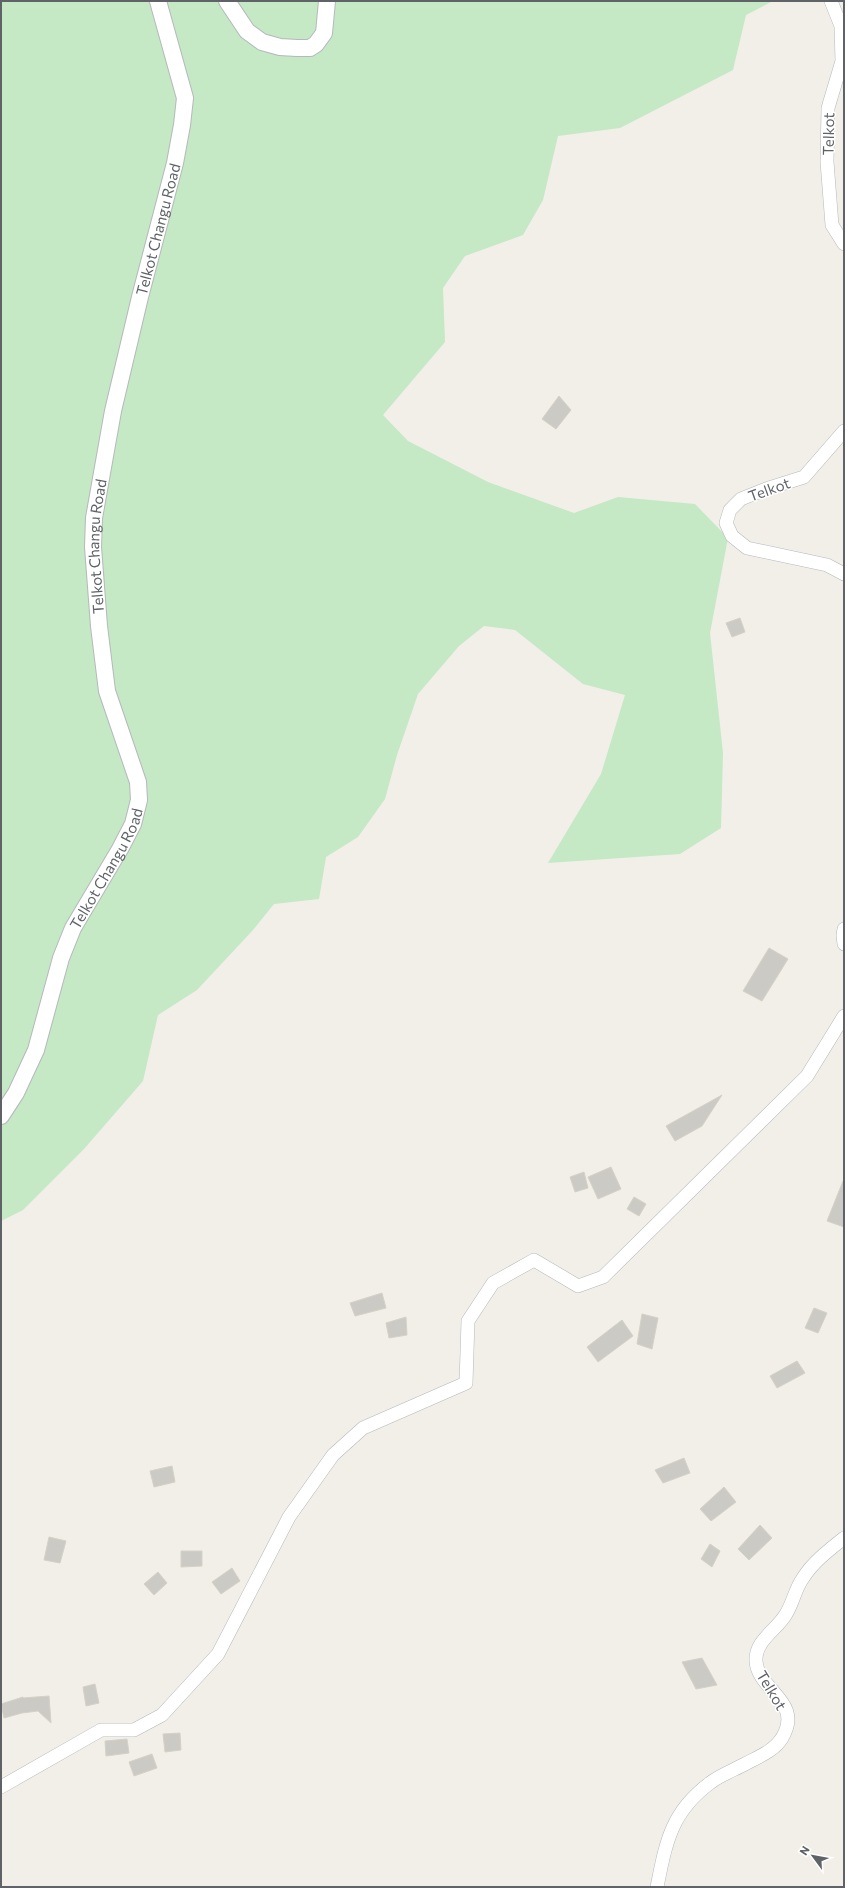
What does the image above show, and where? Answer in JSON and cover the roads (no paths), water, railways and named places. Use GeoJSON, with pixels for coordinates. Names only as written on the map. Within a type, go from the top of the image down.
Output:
{"type":"FeatureCollection","features":[{"type":"Feature","properties":{"kind":"street","name":"Telkot Changu Road"},"geometry":{"type":"LineString","coordinates":[[1,1116],[16,1093],[36,1050],[61,958],[73,928],[120,849],[133,824],[139,800],[138,782],[107,691],[98,626],[93,547],[94,518],[113,411],[140,297],[175,163],[182,125],[185,98],[158,1]]}},
{"type":"Feature","properties":{"kind":"street"},"geometry":{"type":"LineString","coordinates":[[227,1],[247,31],[262,42],[280,47],[297,48],[310,48],[316,44],[324,33],[327,1]]}},
{"type":"Feature","properties":{"kind":"street","name":"Telkot"},"geometry":{"type":"LineString","coordinates":[[831,1],[841,26],[843,64],[828,108],[827,162],[832,225],[844,244]]}},
{"type":"Feature","properties":{"kind":"street","name":"Telkot"},"geometry":{"type":"LineString","coordinates":[[844,431],[804,477],[741,499],[730,510],[726,523],[732,536],[747,548],[827,565],[844,574]]}},
{"type":"Feature","properties":{"kind":"street"},"geometry":{"type":"LineString","coordinates":[[844,929],[844,944]]}},
{"type":"Feature","properties":{"kind":"street"},"geometry":{"type":"LineString","coordinates":[[1,1787],[101,1730],[134,1730],[162,1715],[218,1654],[289,1517],[333,1455],[363,1428],[466,1383],[468,1322],[493,1283],[534,1260],[578,1286],[603,1277],[807,1076],[844,1016]]}},
{"type":"Feature","properties":{"kind":"street","name":"Telkot"},"geometry":{"type":"LineString","coordinates":[[657,1887],[664,1851],[671,1829],[681,1812],[692,1798],[711,1782],[769,1752],[781,1740],[788,1727],[787,1714],[779,1697],[763,1680],[756,1661],[760,1644],[786,1615],[802,1578],[819,1559],[844,1538]]}}]}
